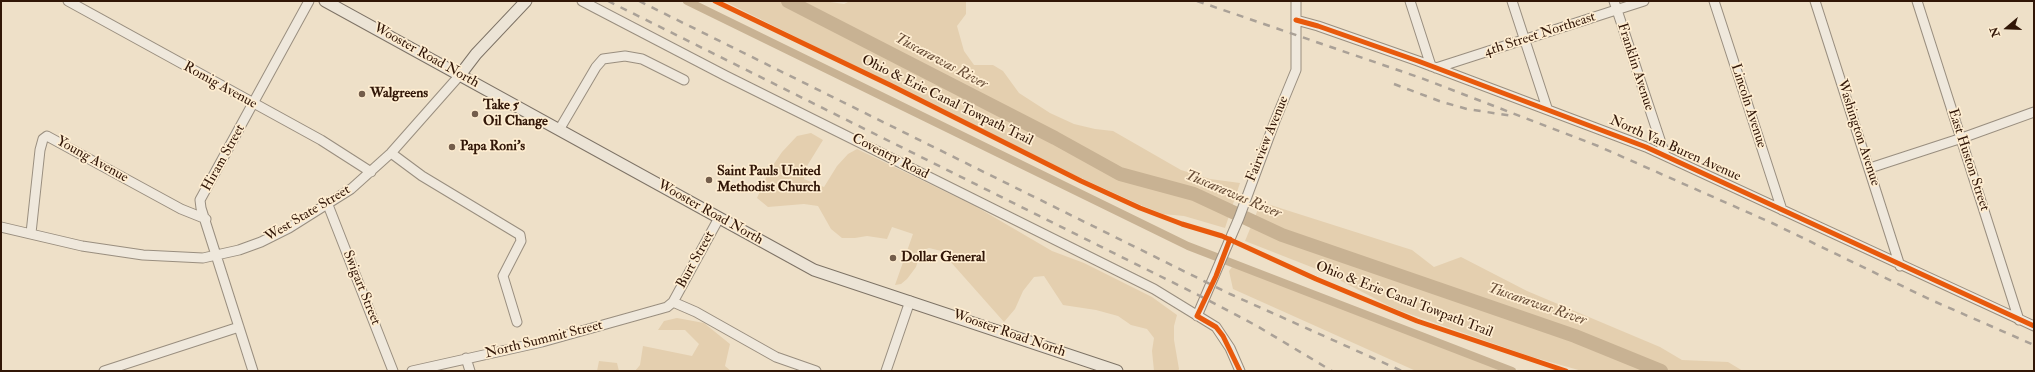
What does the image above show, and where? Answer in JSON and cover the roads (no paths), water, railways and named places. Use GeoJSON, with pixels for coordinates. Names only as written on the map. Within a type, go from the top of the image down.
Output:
{"type":"FeatureCollection","features":[{"type":"Feature","properties":{"kind":"main road","name":"West State Street"},"geometry":{"type":"LineString","coordinates":[[460,75],[476,54],[526,1]]}},
{"type":"Feature","properties":{"kind":"main road","name":"Wooster Road North"},"geometry":{"type":"LineString","coordinates":[[332,3],[814,270],[1116,371]]}},
{"type":"Feature","properties":{"kind":"street","name":"Romig Avenue"},"geometry":{"type":"LineString","coordinates":[[68,1],[321,140],[371,172]]}},
{"type":"Feature","properties":{"kind":"street","name":"Hiram Street"},"geometry":{"type":"LineString","coordinates":[[252,371],[206,219],[201,208],[200,200],[309,1]]}},
{"type":"Feature","properties":{"kind":"street","name":"Coventry Road"},"geometry":{"type":"LineString","coordinates":[[582,1],[726,76],[1154,289],[1216,327],[1223,336],[1240,371]]}},
{"type":"Feature","properties":{"kind":"street","name":"Fairview Avenue"},"geometry":{"type":"LineString","coordinates":[[1197,316],[1216,276],[1225,249],[1245,203],[1274,121],[1296,70],[1296,1]]}},
{"type":"Feature","properties":{"kind":"street"},"geometry":{"type":"LineString","coordinates":[[1410,1],[1433,67]]}},
{"type":"Feature","properties":{"kind":"street"},"geometry":{"type":"LineString","coordinates":[[1512,1],[1546,108]]}},
{"type":"Feature","properties":{"kind":"street","name":"4th Street Northeast"},"geometry":{"type":"LineString","coordinates":[[1433,67],[1525,40],[1615,5],[1644,1]]}},
{"type":"Feature","properties":{"kind":"street","name":"Lincoln Avenue"},"geometry":{"type":"LineString","coordinates":[[1714,1],[1782,210]]}},
{"type":"Feature","properties":{"kind":"street","name":"Washington Avenue"},"geometry":{"type":"LineString","coordinates":[[1815,1],[1870,168],[1900,266]]}},
{"type":"Feature","properties":{"kind":"street","name":"East Huston Street"},"geometry":{"type":"LineString","coordinates":[[1916,1],[1962,138],[2019,320]]}},
{"type":"Feature","properties":{"kind":"street","name":"Franklin Avenue"},"geometry":{"type":"LineString","coordinates":[[1615,5],[1665,155]]}},
{"type":"Feature","properties":{"kind":"street","name":"North Van Buren Avenue"},"geometry":{"type":"LineString","coordinates":[[1296,20],[1318,26],[1546,108],[1665,155],[1900,266],[2034,326]]}},
{"type":"Feature","properties":{"kind":"street"},"geometry":{"type":"LineString","coordinates":[[559,130],[596,67],[603,59],[625,56],[642,59],[684,80]]}},
{"type":"Feature","properties":{"kind":"street","name":"West State Street"},"geometry":{"type":"LineString","coordinates":[[1,226],[82,246],[143,255],[203,258],[261,242],[289,228],[328,205],[351,189],[391,153],[460,75]]}},
{"type":"Feature","properties":{"kind":"street"},"geometry":{"type":"LineString","coordinates":[[1870,168],[1962,138],[2034,112]]}},
{"type":"Feature","properties":{"kind":"street","name":"Young Avenue"},"geometry":{"type":"LineString","coordinates":[[31,233],[40,150],[42,139],[47,136],[181,209],[206,219]]}},
{"type":"Feature","properties":{"kind":"street"},"geometry":{"type":"LineString","coordinates":[[391,153],[422,176],[520,235],[521,241],[503,276],[517,322]]}},
{"type":"Feature","properties":{"kind":"street","name":"Swigart Street"},"geometry":{"type":"LineString","coordinates":[[328,205],[393,371]]}},
{"type":"Feature","properties":{"kind":"street","name":"Burt Street"},"geometry":{"type":"LineString","coordinates":[[673,302],[720,218]]}},
{"type":"Feature","properties":{"kind":"street"},"geometry":{"type":"LineString","coordinates":[[886,371],[910,301]]}},
{"type":"Feature","properties":{"kind":"street"},"geometry":{"type":"LineString","coordinates":[[673,302],[696,312],[776,357],[816,371]]}},
{"type":"Feature","properties":{"kind":"street","name":"North Summit Street"},"geometry":{"type":"LineString","coordinates":[[412,371],[586,330],[659,310],[673,302]]}},
{"type":"Feature","properties":{"kind":"street"},"geometry":{"type":"LineString","coordinates":[[104,371],[239,327]]}},
{"type":"Feature","properties":{"kind":"street"},"geometry":{"type":"LineString","coordinates":[[466,358],[470,371]]}},
{"type":"Feature","properties":{"kind":"waterway"},"geometry":{"type":"LineString","coordinates":[[687,1],[1188,246],[1512,371]]}},
{"type":"Feature","properties":{"kind":"waterway","name":"Tuscarawas River"},"geometry":{"type":"LineString","coordinates":[[788,1],[1055,138],[1120,174],[1194,194],[1282,235],[1575,336],[1661,371]]}},
{"type":"Feature","properties":{"kind":"railway"},"geometry":{"type":"LineString","coordinates":[[608,1],[1206,299],[1257,326],[1332,371]]}},
{"type":"Feature","properties":{"kind":"railway"},"geometry":{"type":"LineString","coordinates":[[639,1],[1230,294],[1402,371]]}},
{"type":"Feature","properties":{"kind":"railway"},"geometry":{"type":"LineString","coordinates":[[1197,1],[1421,78],[1598,146],[1772,223],[1929,299],[2034,345]]}},
{"type":"Feature","properties":{"kind":"railway"},"geometry":{"type":"LineString","coordinates":[[1394,84],[1442,102],[1467,109],[1513,116]]}},
{"type":"Feature","properties":{"kind":"place","name":"Walgreens"},"geometry":{"type":"Point","coordinates":[362,94]}},
{"type":"Feature","properties":{"kind":"place","name":"Take 5 Oil Change"},"geometry":{"type":"Point","coordinates":[475,114]}},
{"type":"Feature","properties":{"kind":"place","name":"Papa Roni's"},"geometry":{"type":"Point","coordinates":[452,147]}},
{"type":"Feature","properties":{"kind":"place","name":"Saint Pauls United Methodist Church"},"geometry":{"type":"Point","coordinates":[709,180]}},
{"type":"Feature","properties":{"kind":"place","name":"Dollar General"},"geometry":{"type":"Point","coordinates":[893,258]}}]}
